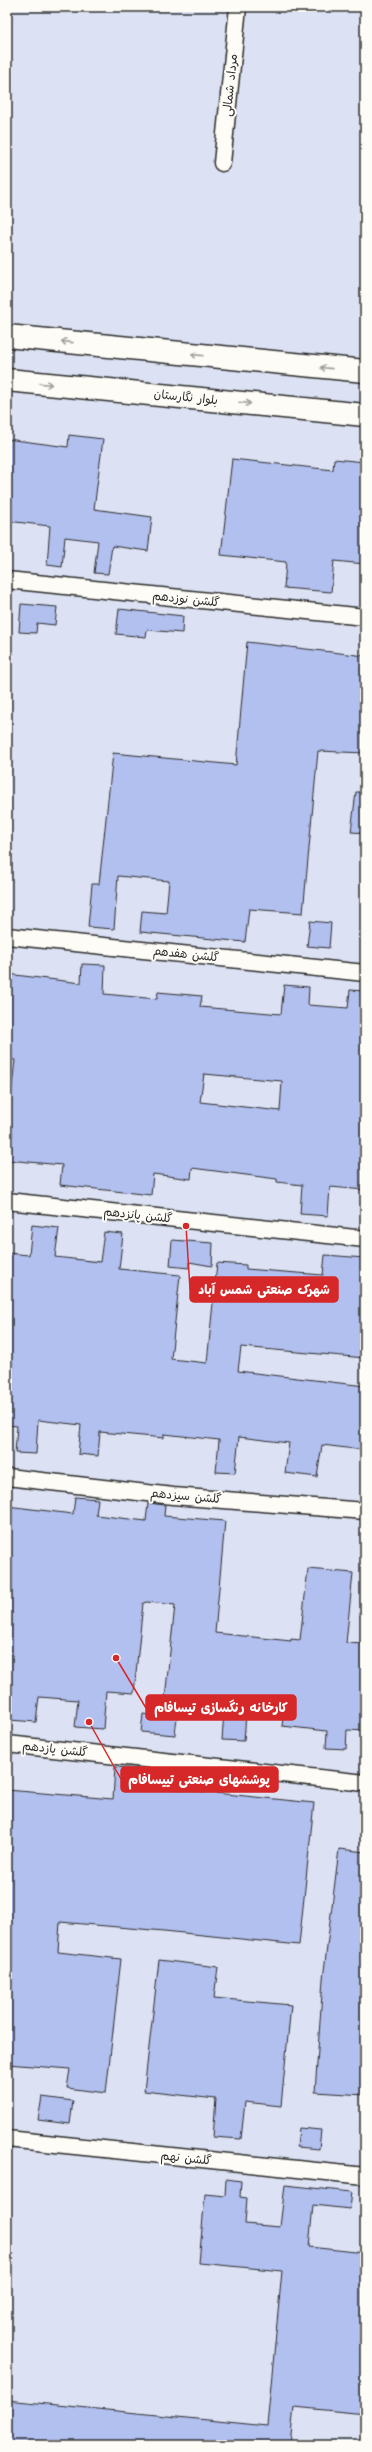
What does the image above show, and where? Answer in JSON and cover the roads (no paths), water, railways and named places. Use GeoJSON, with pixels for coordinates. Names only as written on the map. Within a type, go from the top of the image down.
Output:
{"type":"FeatureCollection","features":[{"type":"Feature","properties":{"kind":"street","name":"مرداد شمالی"},"geometry":{"type":"LineString","coordinates":[[222,163],[238,7]]}},
{"type":"Feature","properties":{"kind":"street"},"geometry":{"type":"LineString","coordinates":[[7,336],[365,371]]}},
{"type":"Feature","properties":{"kind":"street","name":"بلوار نگارستان"},"geometry":{"type":"LineString","coordinates":[[7,380],[365,415]]}},
{"type":"Feature","properties":{"kind":"street","name":"گلشن نوزدهم"},"geometry":{"type":"LineString","coordinates":[[7,580],[365,617]]}},
{"type":"Feature","properties":{"kind":"street","name":"گلشن هفدهم"},"geometry":{"type":"LineString","coordinates":[[7,936],[365,973]]}},
{"type":"Feature","properties":{"kind":"street","name":"گلشن پانزدهم"},"geometry":{"type":"LineString","coordinates":[[7,1201],[365,1239]]}},
{"type":"Feature","properties":{"kind":"street","name":"گلشن سیزدهم"},"geometry":{"type":"LineString","coordinates":[[7,1477],[173,1496],[365,1511]]}},
{"type":"Feature","properties":{"kind":"street","name":"گلشن یازدهم"},"geometry":{"type":"LineString","coordinates":[[7,1744],[365,1784]]}},
{"type":"Feature","properties":{"kind":"street","name":"گلشن نهم"},"geometry":{"type":"LineString","coordinates":[[7,2139],[365,2176]]}},
{"type":"Feature","properties":{"kind":"place","name":"شهرک صنعتی شمس آباد"},"geometry":{"type":"Point","coordinates":[186,1226]}},
{"type":"Feature","properties":{"kind":"place","name":"کارخانه رنگسازی تیسافام"},"geometry":{"type":"Point","coordinates":[116,1658]}},
{"type":"Feature","properties":{"kind":"place","name":"پوششهای صنعتی تییسافام"},"geometry":{"type":"Point","coordinates":[89,1722]}}]}
